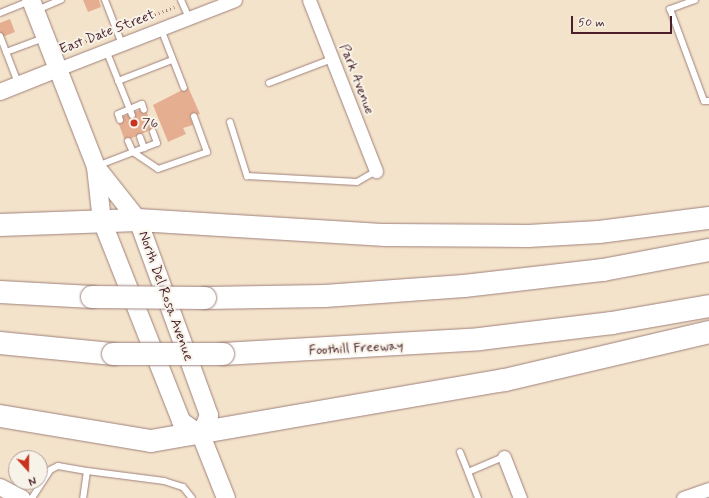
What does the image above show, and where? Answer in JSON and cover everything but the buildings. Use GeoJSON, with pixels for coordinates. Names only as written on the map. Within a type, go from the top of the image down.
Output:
{"type":"FeatureCollection","features":[{"type":"Feature","properties":{"kind":"highway"},"geometry":{"type":"LineString","coordinates":[[0,225],[138,220],[386,235],[528,236],[599,232],[709,218]]}},
{"type":"Feature","properties":{"kind":"highway"},"geometry":{"type":"LineString","coordinates":[[0,292],[92,297],[205,298],[325,296],[464,286],[603,270],[709,250]]}},
{"type":"Feature","properties":{"kind":"highway","name":"Foothill Freeway"},"geometry":{"type":"LineString","coordinates":[[0,344],[113,354],[223,354],[480,339],[612,323],[709,306]]}},
{"type":"Feature","properties":{"kind":"highway"},"geometry":{"type":"LineString","coordinates":[[0,416],[151,441],[201,435],[505,380],[709,332]]}},
{"type":"Feature","properties":{"kind":"main road","name":"North Del Rosa Avenue"},"geometry":{"type":"LineString","coordinates":[[33,4],[96,167],[102,221],[181,421],[201,435],[210,415],[138,220],[96,167]]}},
{"type":"Feature","properties":{"kind":"main road"},"geometry":{"type":"LineString","coordinates":[[201,435],[226,498]]}},
{"type":"Feature","properties":{"kind":"street","name":"East Date Street"},"geometry":{"type":"LineString","coordinates":[[58,69],[189,18],[220,3],[235,0]]}},
{"type":"Feature","properties":{"kind":"street","name":"Park Avenue"},"geometry":{"type":"LineString","coordinates":[[309,0],[376,171]]}},
{"type":"Feature","properties":{"kind":"street"},"geometry":{"type":"LineString","coordinates":[[0,92],[58,69]]}},
{"type":"Feature","properties":{"kind":"street"},"geometry":{"type":"LineString","coordinates":[[504,457],[520,498]]}},
{"type":"Feature","properties":{"kind":"street"},"geometry":{"type":"LineString","coordinates":[[0,488],[22,498]]}},
{"type":"Feature","properties":{"kind":"street"},"geometry":{"type":"LineString","coordinates":[[683,498],[709,489]]}},
{"type":"Feature","properties":{"kind":"lane"},"geometry":{"type":"LineString","coordinates":[[0,13],[33,4],[61,0]]}},
{"type":"Feature","properties":{"kind":"lane"},"geometry":{"type":"LineString","coordinates":[[105,0],[122,44]]}},
{"type":"Feature","properties":{"kind":"lane"},"geometry":{"type":"LineString","coordinates":[[695,0],[670,9],[704,101],[709,101]]}},
{"type":"Feature","properties":{"kind":"lane"},"geometry":{"type":"LineString","coordinates":[[182,2],[189,18]]}},
{"type":"Feature","properties":{"kind":"lane"},"geometry":{"type":"LineString","coordinates":[[161,29],[184,88]]}},
{"type":"Feature","properties":{"kind":"lane"},"geometry":{"type":"LineString","coordinates":[[0,36],[19,84]]}},
{"type":"Feature","properties":{"kind":"lane"},"geometry":{"type":"LineString","coordinates":[[6,52],[46,37]]}},
{"type":"Feature","properties":{"kind":"lane"},"geometry":{"type":"LineString","coordinates":[[106,50],[131,112]]}},
{"type":"Feature","properties":{"kind":"lane"},"geometry":{"type":"LineString","coordinates":[[270,83],[332,59]]}},
{"type":"Feature","properties":{"kind":"lane"},"geometry":{"type":"LineString","coordinates":[[118,81],[172,60]]}},
{"type":"Feature","properties":{"kind":"lane"},"geometry":{"type":"LineString","coordinates":[[120,120],[118,114],[131,112],[142,104],[144,110]]}},
{"type":"Feature","properties":{"kind":"lane"},"geometry":{"type":"LineString","coordinates":[[128,141],[133,152],[158,170],[207,152],[194,116]]}},
{"type":"Feature","properties":{"kind":"lane"},"geometry":{"type":"LineString","coordinates":[[230,122],[247,176],[357,182],[376,171]]}},
{"type":"Feature","properties":{"kind":"lane"},"geometry":{"type":"LineString","coordinates":[[96,167],[157,143],[153,132]]}},
{"type":"Feature","properties":{"kind":"lane"},"geometry":{"type":"LineString","coordinates":[[140,137],[144,148]]}},
{"type":"Feature","properties":{"kind":"lane"},"geometry":{"type":"LineString","coordinates":[[460,452],[478,498]]}},
{"type":"Feature","properties":{"kind":"lane"},"geometry":{"type":"LineString","coordinates":[[468,472],[504,457]]}},
{"type":"Feature","properties":{"kind":"lane"},"geometry":{"type":"LineString","coordinates":[[32,498],[54,467],[164,481],[183,488],[192,498]]}},
{"type":"Feature","properties":{"kind":"lane"},"geometry":{"type":"LineString","coordinates":[[83,498],[87,470]]}},
{"type":"Feature","properties":{"kind":"path"},"geometry":{"type":"LineString","coordinates":[[78,44],[182,2]]}},
{"type":"Feature","properties":{"kind":"place","name":"76"},"geometry":{"type":"Point","coordinates":[134,123]}}]}
